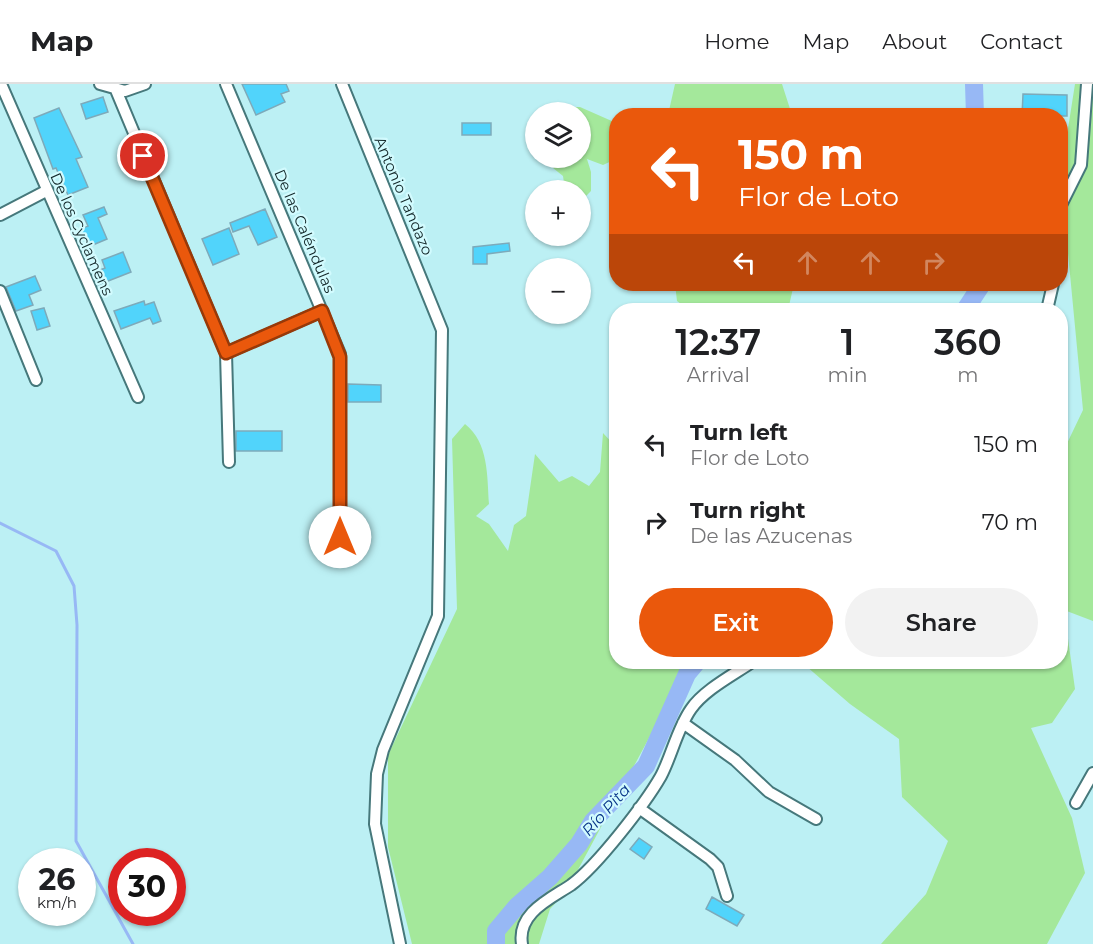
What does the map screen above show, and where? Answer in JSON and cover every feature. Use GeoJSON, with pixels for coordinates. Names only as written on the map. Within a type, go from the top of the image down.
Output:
{"type":"FeatureCollection","features":[{"type":"Feature","properties":{"kind":"street"},"geometry":{"type":"LineString","coordinates":[[100,84],[116,90],[133,90],[145,84]]}},
{"type":"Feature","properties":{"kind":"street","name":"De las Caléndulas"},"geometry":{"type":"LineString","coordinates":[[226,84],[340,357],[340,537]]}},
{"type":"Feature","properties":{"kind":"street","name":"Antonio Tandazo"},"geometry":{"type":"LineString","coordinates":[[342,84],[439,319],[443,342],[438,616],[382,750],[376,774],[375,824],[400,944]]}},
{"type":"Feature","properties":{"kind":"street"},"geometry":{"type":"LineString","coordinates":[[1068,192],[1082,165],[1087,84]]}},
{"type":"Feature","properties":{"kind":"street","name":"De los Cyclamens"},"geometry":{"type":"LineString","coordinates":[[1,86],[138,397]]}},
{"type":"Feature","properties":{"kind":"street"},"geometry":{"type":"LineString","coordinates":[[116,90],[226,353],[229,462]]}},
{"type":"Feature","properties":{"kind":"street"},"geometry":{"type":"LineString","coordinates":[[0,215],[46,191]]}},
{"type":"Feature","properties":{"kind":"street"},"geometry":{"type":"LineString","coordinates":[[0,291],[36,380]]}},
{"type":"Feature","properties":{"kind":"street"},"geometry":{"type":"LineString","coordinates":[[226,353],[322,311]]}},
{"type":"Feature","properties":{"kind":"street"},"geometry":{"type":"LineString","coordinates":[[524,942],[527,918],[539,906],[573,883],[639,808],[661,775],[683,723],[692,708],[743,669]]}},
{"type":"Feature","properties":{"kind":"street"},"geometry":{"type":"LineString","coordinates":[[683,723],[735,760],[769,792],[816,819]]}},
{"type":"Feature","properties":{"kind":"street"},"geometry":{"type":"LineString","coordinates":[[1076,802],[1093,773]]}},
{"type":"Feature","properties":{"kind":"street"},"geometry":{"type":"LineString","coordinates":[[639,808],[710,859],[718,867],[727,896]]}},
{"type":"Feature","properties":{"kind":"green space"},"geometry":{"type":"Polygon","coordinates":[[[675,84],[782,84],[790,108],[670,108],[675,84]]]}},
{"type":"Feature","properties":{"kind":"green space"},"geometry":{"type":"Polygon","coordinates":[[[1075,84],[1093,84],[1093,621],[1068,612],[1068,441],[1083,410],[1068,253],[1068,129],[1075,84]]]}},
{"type":"Feature","properties":{"kind":"green space"},"geometry":{"type":"Polygon","coordinates":[[[591,112],[609,120],[609,162],[603,165],[591,160],[591,112]]]}},
{"type":"Feature","properties":{"kind":"green space"},"geometry":{"type":"Polygon","coordinates":[[[553,168],[590,168],[591,180],[564,180],[563,176],[553,168]]]}},
{"type":"Feature","properties":{"kind":"green space"},"geometry":{"type":"Polygon","coordinates":[[[676,291],[792,291],[790,303],[680,303],[677,301],[676,291]]]}},
{"type":"Feature","properties":{"kind":"green space"},"geometry":{"type":"Polygon","coordinates":[[[465,424],[479,441],[487,471],[489,504],[476,516],[489,524],[508,551],[514,525],[526,516],[535,454],[559,482],[572,476],[589,486],[600,472],[603,433],[609,439],[609,669],[686,669],[566,892],[550,909],[539,944],[412,944],[388,847],[388,755],[457,609],[452,439],[465,424]]]}},
{"type":"Feature","properties":{"kind":"green space"},"geometry":{"type":"Polygon","coordinates":[[[1068,639],[1075,689],[1052,723],[1031,728],[1072,818],[1085,873],[1047,944],[881,944],[926,894],[948,841],[902,797],[899,739],[850,704],[809,669],[1068,669],[1068,639]]]}},
{"type":"Feature","properties":{"kind":"building"},"geometry":{"type":"Polygon","coordinates":[[[242,84],[286,84],[289,91],[281,94],[285,102],[256,115],[242,84]]]}},
{"type":"Feature","properties":{"kind":"building"},"geometry":{"type":"Polygon","coordinates":[[[1023,94],[1067,95],[1067,108],[1022,108],[1023,94]]]}},
{"type":"Feature","properties":{"kind":"building"},"geometry":{"type":"Polygon","coordinates":[[[103,97],[108,112],[86,119],[81,104],[103,97]]]}},
{"type":"Feature","properties":{"kind":"building"},"geometry":{"type":"Polygon","coordinates":[[[59,108],[82,157],[76,159],[88,187],[68,195],[56,168],[53,169],[34,118],[59,108]]]}},
{"type":"Feature","properties":{"kind":"building"},"geometry":{"type":"Polygon","coordinates":[[[462,123],[491,123],[491,135],[462,135],[462,123]]]}},
{"type":"Feature","properties":{"kind":"building"},"geometry":{"type":"Polygon","coordinates":[[[104,207],[107,214],[98,218],[107,239],[88,247],[80,229],[88,226],[83,215],[104,207]]]}},
{"type":"Feature","properties":{"kind":"building"},"geometry":{"type":"Polygon","coordinates":[[[265,209],[277,237],[258,245],[249,226],[233,232],[230,223],[265,209]]]}},
{"type":"Feature","properties":{"kind":"building"},"geometry":{"type":"Polygon","coordinates":[[[229,228],[239,254],[213,265],[202,239],[229,228]]]}},
{"type":"Feature","properties":{"kind":"building"},"geometry":{"type":"Polygon","coordinates":[[[509,243],[510,251],[487,254],[487,264],[473,264],[473,247],[509,243]]]}},
{"type":"Feature","properties":{"kind":"building"},"geometry":{"type":"Polygon","coordinates":[[[123,252],[131,272],[98,285],[93,273],[105,268],[102,260],[123,252]]]}},
{"type":"Feature","properties":{"kind":"building"},"geometry":{"type":"Polygon","coordinates":[[[35,276],[41,290],[29,295],[33,305],[16,311],[6,287],[35,276]]]}},
{"type":"Feature","properties":{"kind":"building"},"geometry":{"type":"Polygon","coordinates":[[[144,301],[145,305],[154,302],[161,321],[153,324],[150,318],[121,329],[114,311],[144,301]]]}},
{"type":"Feature","properties":{"kind":"building"},"geometry":{"type":"Polygon","coordinates":[[[44,308],[50,326],[37,330],[31,311],[44,308]]]}},
{"type":"Feature","properties":{"kind":"building"},"geometry":{"type":"Polygon","coordinates":[[[348,384],[381,385],[381,402],[348,402],[348,384]]]}},
{"type":"Feature","properties":{"kind":"building"},"geometry":{"type":"Polygon","coordinates":[[[236,431],[282,431],[282,451],[236,451],[236,431]]]}},
{"type":"Feature","properties":{"kind":"building"},"geometry":{"type":"Polygon","coordinates":[[[639,838],[652,847],[644,859],[630,849],[639,838]]]}},
{"type":"Feature","properties":{"kind":"building"},"geometry":{"type":"Polygon","coordinates":[[[712,897],[744,915],[737,926],[706,909],[712,897]]]}},
{"type":"Feature","properties":{"kind":"waterway","name":"Río Pita"},"geometry":{"type":"LineString","coordinates":[[974,84],[975,108]]}},
{"type":"Feature","properties":{"kind":"waterway","name":"Río Pita"},"geometry":{"type":"LineString","coordinates":[[970,303],[977,291]]}},
{"type":"Feature","properties":{"kind":"waterway"},"geometry":{"type":"LineString","coordinates":[[0,523],[56,551],[74,586],[77,625],[76,841],[133,944]]}},
{"type":"Feature","properties":{"kind":"waterway","name":"Río Pita"},"geometry":{"type":"LineString","coordinates":[[496,944],[496,931],[517,906],[550,877],[579,844],[593,821],[646,766],[691,669]]}},
{"type":"Feature","properties":{"kind":"route"},"geometry":{"type":"LineString","coordinates":[[143,156],[226,353],[322,311],[340,354],[340,537]]}}]}
